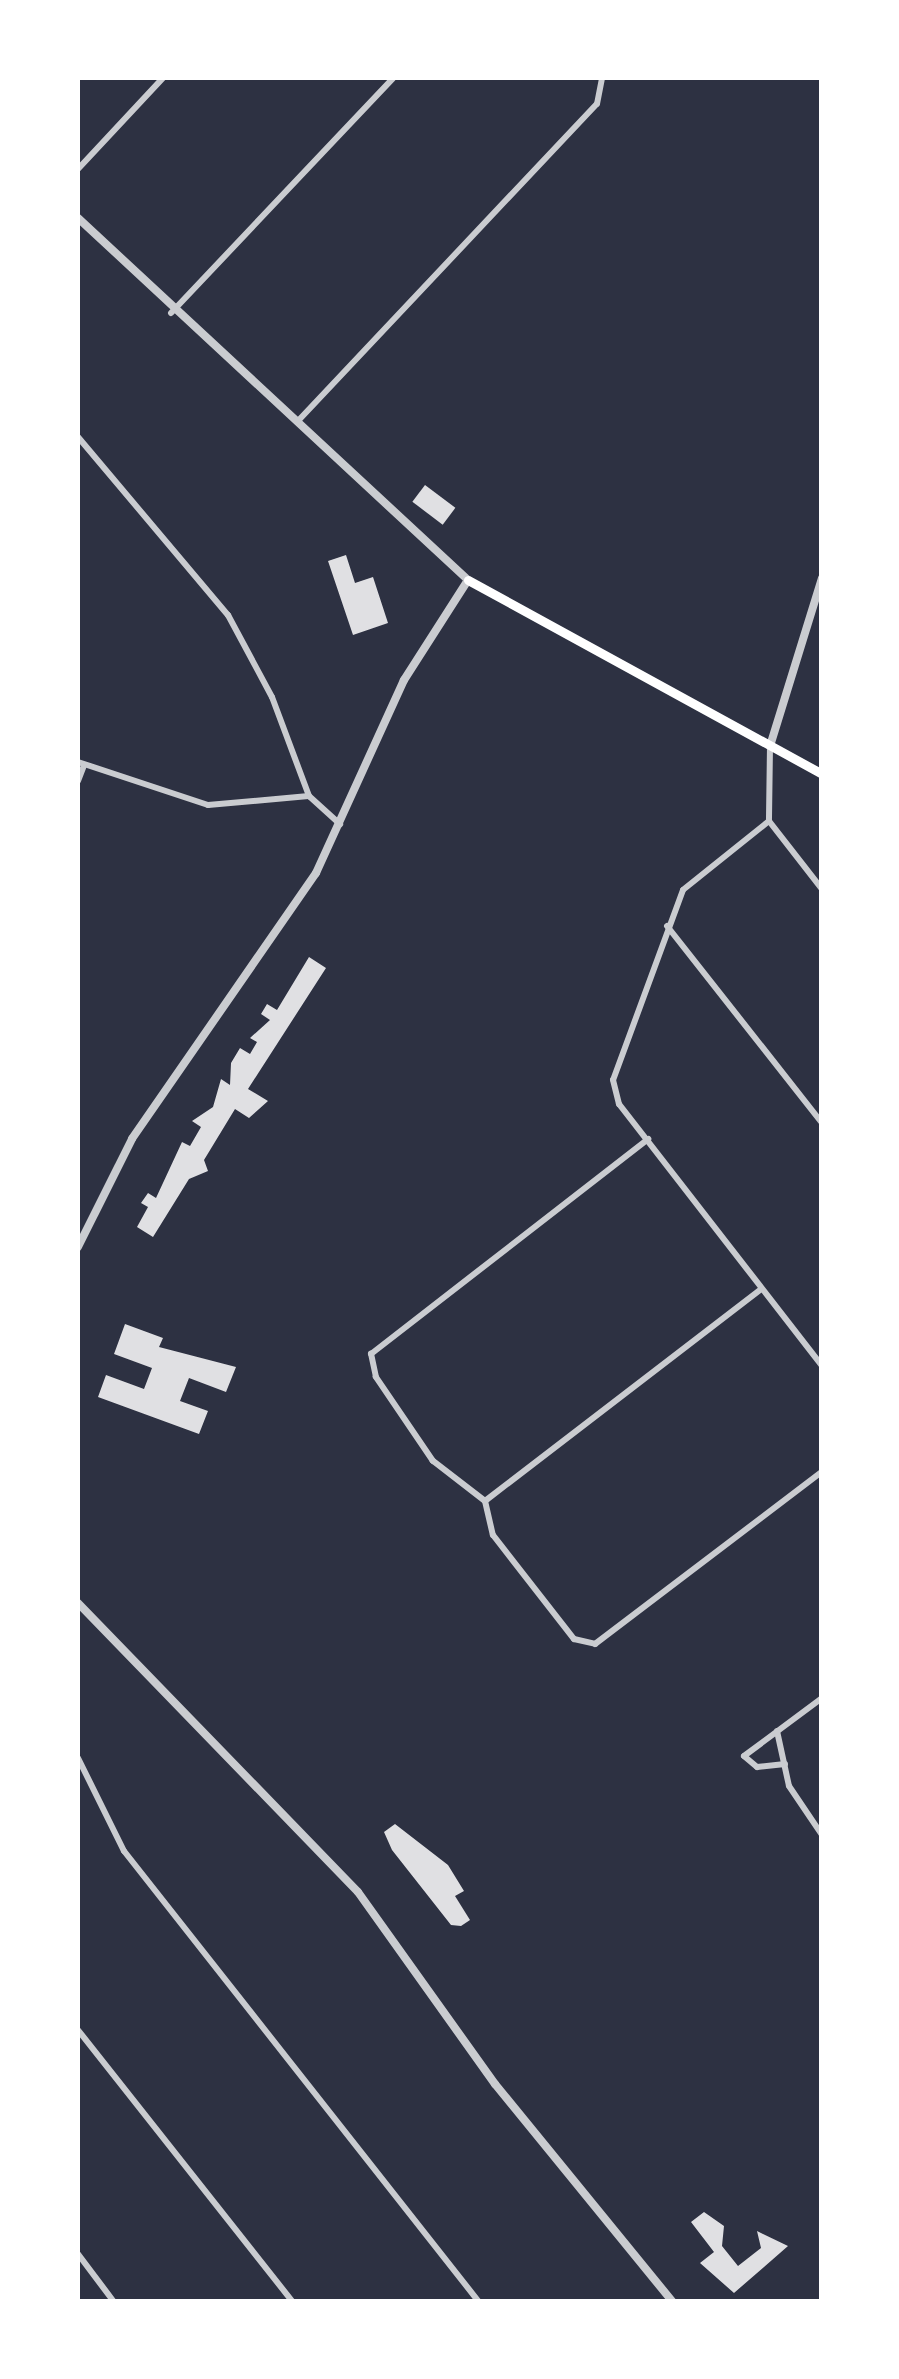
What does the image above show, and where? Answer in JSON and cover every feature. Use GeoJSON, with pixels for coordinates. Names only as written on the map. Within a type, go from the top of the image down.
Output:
{"type":"FeatureCollection","features":[{"type":"Feature","properties":{"kind":"main road"},"geometry":{"type":"LineString","coordinates":[[468,580],[822,774]]}},
{"type":"Feature","properties":{"kind":"street"},"geometry":{"type":"LineString","coordinates":[[78,168],[163,78]]}},
{"type":"Feature","properties":{"kind":"street"},"geometry":{"type":"LineString","coordinates":[[171,313],[393,78]]}},
{"type":"Feature","properties":{"kind":"street"},"geometry":{"type":"LineString","coordinates":[[296,422],[597,104],[602,78]]}},
{"type":"Feature","properties":{"kind":"street"},"geometry":{"type":"LineString","coordinates":[[78,218],[171,313],[468,580],[404,680],[341,825],[132,1140],[78,1247]]}},
{"type":"Feature","properties":{"kind":"street"},"geometry":{"type":"LineString","coordinates":[[78,437],[228,616],[272,696],[309,796],[341,825]]}},
{"type":"Feature","properties":{"kind":"street"},"geometry":{"type":"LineString","coordinates":[[822,578],[770,746],[769,821],[822,889]]}},
{"type":"Feature","properties":{"kind":"street"},"geometry":{"type":"LineString","coordinates":[[78,780],[81,764],[208,806],[309,796]]}},
{"type":"Feature","properties":{"kind":"street"},"geometry":{"type":"LineString","coordinates":[[769,821],[697,873],[666,926],[612,1074],[619,1104],[822,1366]]}},
{"type":"Feature","properties":{"kind":"street"},"geometry":{"type":"LineString","coordinates":[[666,926],[822,1123]]}},
{"type":"Feature","properties":{"kind":"street"},"geometry":{"type":"LineString","coordinates":[[648,1138],[371,1354],[376,1378],[433,1461],[485,1501],[490,1530],[572,1636],[590,1644],[822,1472]]}},
{"type":"Feature","properties":{"kind":"street"},"geometry":{"type":"LineString","coordinates":[[485,1501],[761,1289]]}},
{"type":"Feature","properties":{"kind":"street"},"geometry":{"type":"LineString","coordinates":[[78,1604],[358,1892],[495,2084],[673,2302]]}},
{"type":"Feature","properties":{"kind":"street"},"geometry":{"type":"LineString","coordinates":[[785,1764],[757,1767],[744,1756],[822,1698]]}},
{"type":"Feature","properties":{"kind":"street"},"geometry":{"type":"LineString","coordinates":[[777,1731],[785,1764],[822,1836]]}},
{"type":"Feature","properties":{"kind":"street"},"geometry":{"type":"LineString","coordinates":[[78,1758],[124,1850],[478,2302]]}},
{"type":"Feature","properties":{"kind":"street"},"geometry":{"type":"LineString","coordinates":[[78,2030],[293,2302]]}},
{"type":"Feature","properties":{"kind":"street"},"geometry":{"type":"LineString","coordinates":[[78,2254],[114,2302]]}},
{"type":"Feature","properties":{"kind":"building"},"geometry":{"type":"Polygon","coordinates":[[[425,485],[455,508],[443,525],[412,502],[425,485]]]}},
{"type":"Feature","properties":{"kind":"building"},"geometry":{"type":"Polygon","coordinates":[[[346,555],[355,583],[373,577],[388,623],[353,635],[328,561],[346,555]]]}},
{"type":"Feature","properties":{"kind":"building"},"geometry":{"type":"Polygon","coordinates":[[[309,957],[326,968],[248,1089],[268,1101],[249,1118],[235,1109],[204,1160],[208,1171],[189,1179],[153,1237],[137,1227],[148,1207],[141,1203],[148,1193],[156,1198],[182,1142],[190,1146],[201,1127],[192,1121],[213,1107],[221,1079],[230,1085],[231,1063],[240,1048],[250,1054],[257,1042],[250,1038],[270,1020],[261,1014],[267,1004],[277,1010],[309,957]]]}},
{"type":"Feature","properties":{"kind":"building"},"geometry":{"type":"Polygon","coordinates":[[[125,1324],[163,1338],[159,1347],[236,1367],[226,1392],[189,1378],[180,1401],[208,1411],[199,1434],[98,1397],[106,1375],[144,1389],[152,1368],[114,1354],[125,1324]]]}},
{"type":"Feature","properties":{"kind":"building"},"geometry":{"type":"Polygon","coordinates":[[[395,1824],[448,1865],[464,1891],[455,1896],[470,1920],[461,1926],[451,1925],[392,1850],[384,1832],[395,1824]]]}},
{"type":"Feature","properties":{"kind":"building"},"geometry":{"type":"Polygon","coordinates":[[[704,2212],[724,2226],[722,2246],[738,2266],[761,2248],[757,2231],[788,2246],[734,2293],[700,2263],[714,2252],[691,2222],[704,2212]]]}}]}
